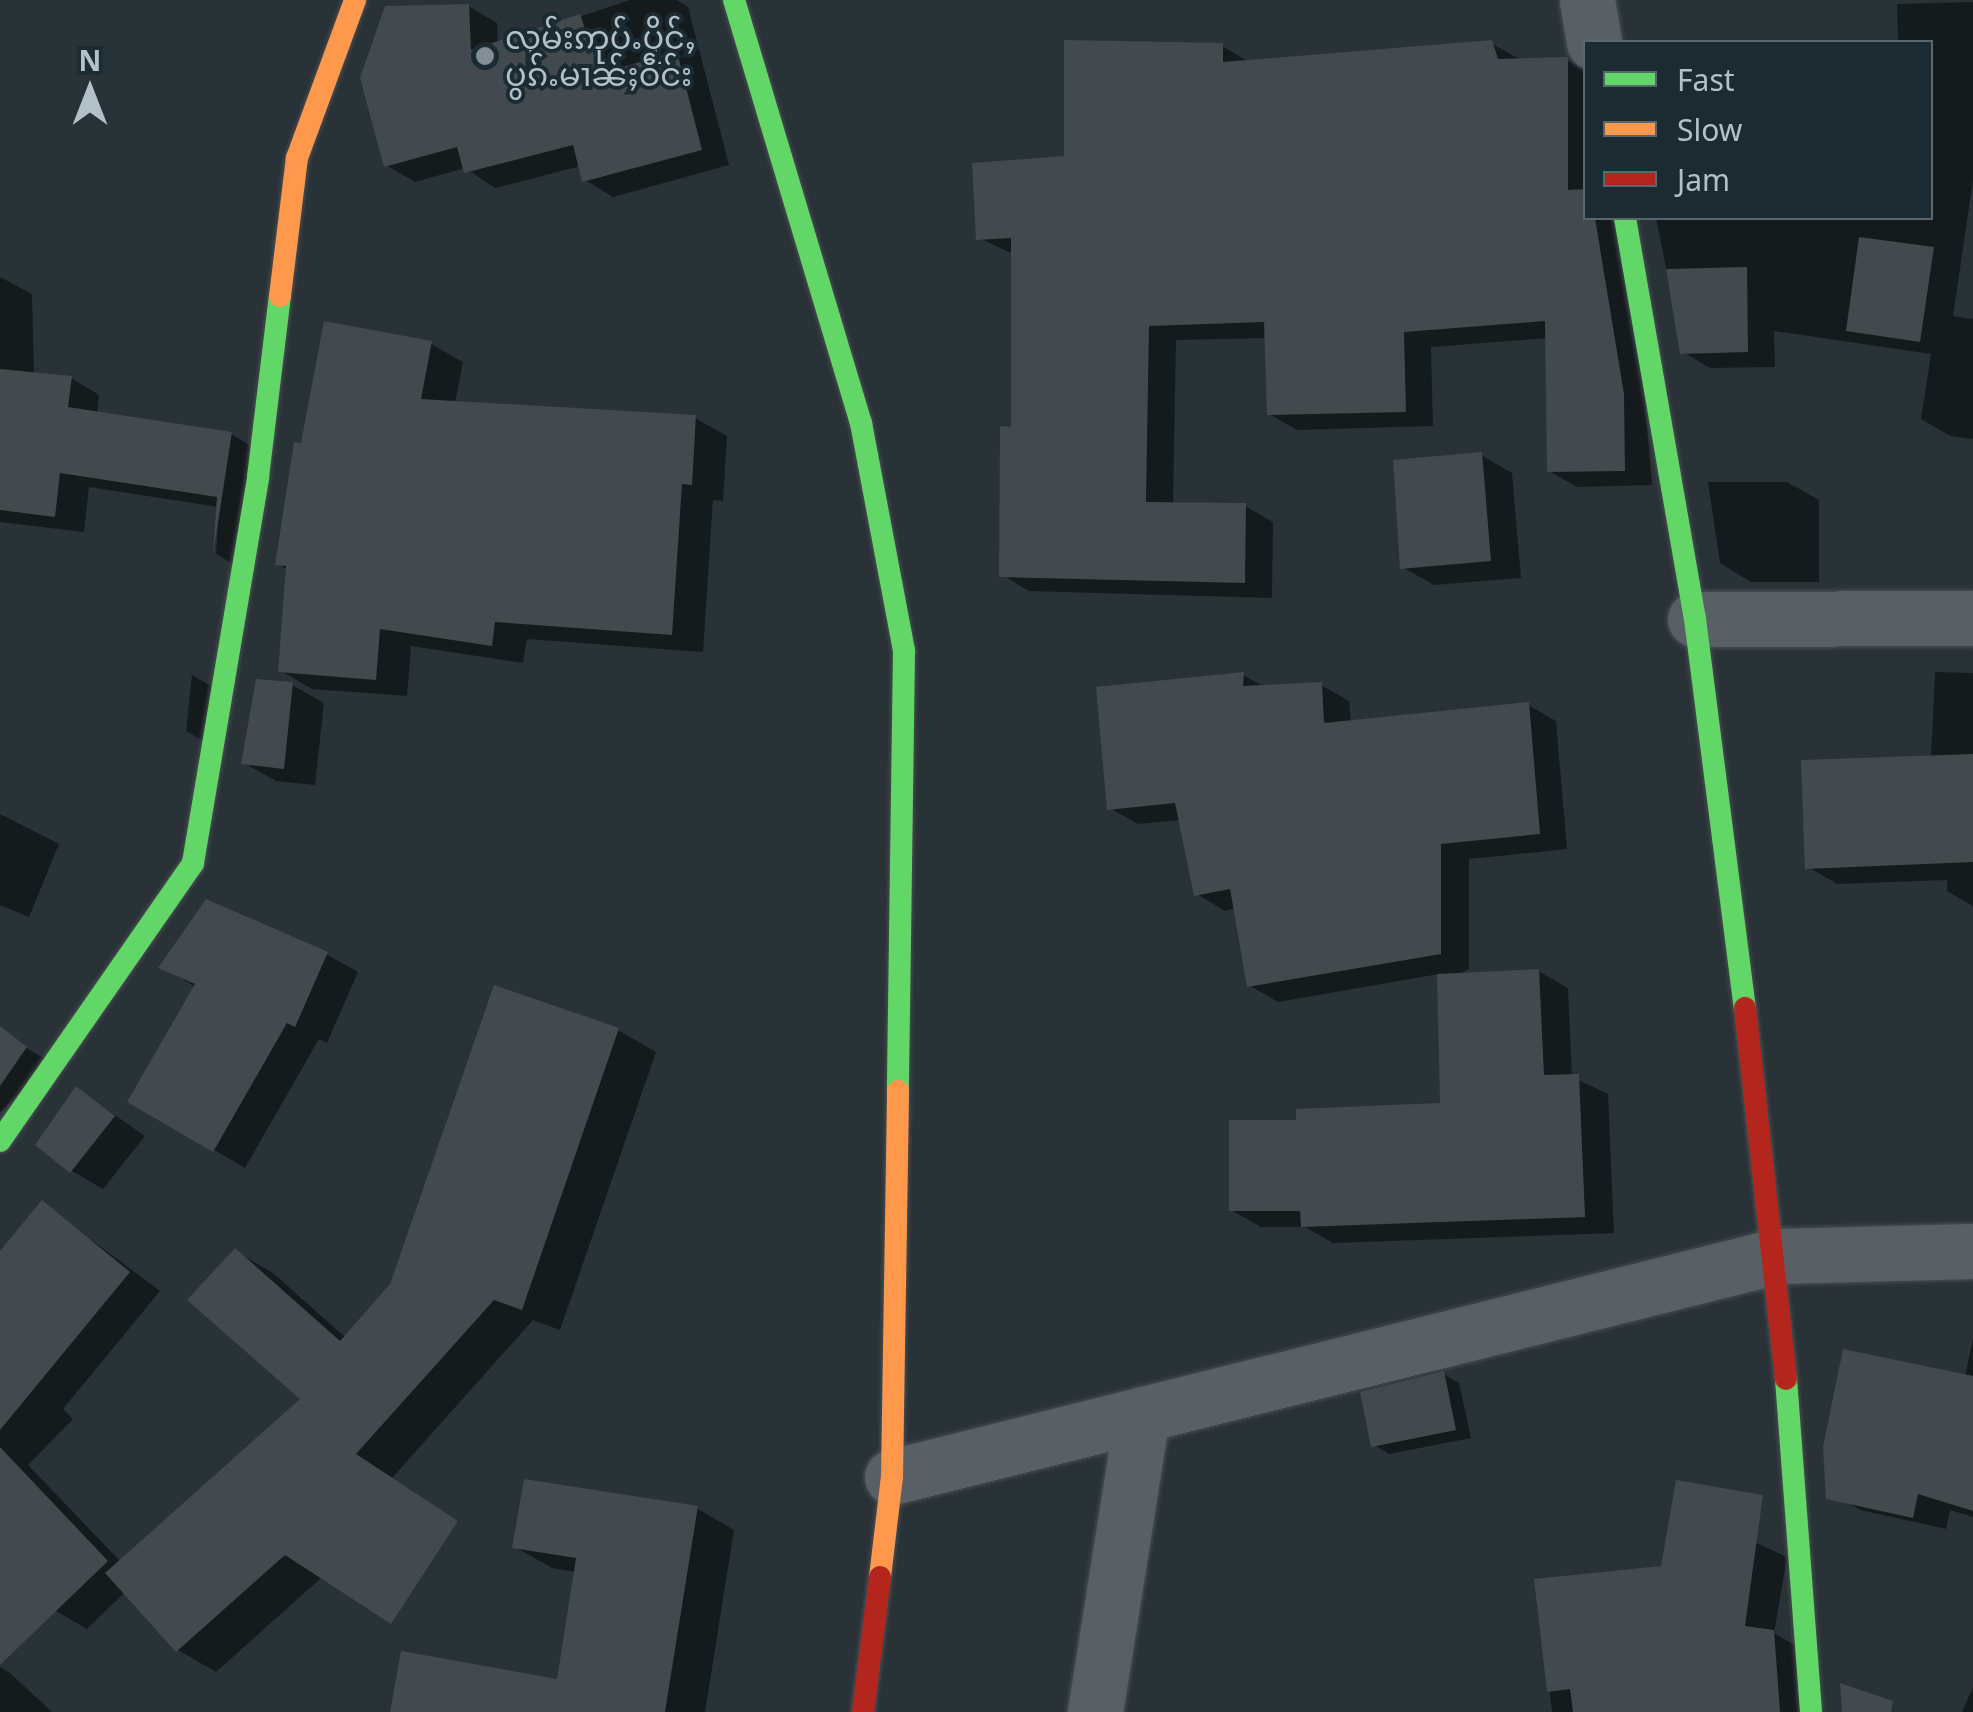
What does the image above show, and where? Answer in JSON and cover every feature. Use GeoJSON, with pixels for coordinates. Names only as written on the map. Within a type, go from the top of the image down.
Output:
{"type":"FeatureCollection","features":[{"type":"Feature","properties":{"kind":"street"},"geometry":{"type":"LineString","coordinates":[[0,1141],[193,863],[258,477],[296,158],[356,0]]}},
{"type":"Feature","properties":{"kind":"street"},"geometry":{"type":"LineString","coordinates":[[734,0],[862,423],[904,651],[892,1477],[862,1712]]}},
{"type":"Feature","properties":{"kind":"street"},"geometry":{"type":"LineString","coordinates":[[1587,0],[1594,40]]}},
{"type":"Feature","properties":{"kind":"street"},"geometry":{"type":"LineString","coordinates":[[1625,220],[1695,619],[1777,1256],[1812,1712]]}},
{"type":"Feature","properties":{"kind":"street"},"geometry":{"type":"LineString","coordinates":[[1695,619],[1973,618]]}},
{"type":"Feature","properties":{"kind":"street"},"geometry":{"type":"LineString","coordinates":[[892,1477],[1777,1256],[1973,1251]]}},
{"type":"Feature","properties":{"kind":"street"},"geometry":{"type":"LineString","coordinates":[[1094,1712],[1142,1415]]}},
{"type":"Feature","properties":{"kind":"building"},"geometry":{"type":"Polygon","coordinates":[[[469,4],[471,50],[580,14],[600,73],[677,52],[702,150],[582,182],[573,145],[464,173],[457,147],[384,167],[360,78],[385,6],[469,4]]]}},
{"type":"Feature","properties":{"kind":"building"},"geometry":{"type":"Polygon","coordinates":[[[1064,40],[1223,43],[1223,62],[1492,40],[1498,59],[1568,57],[1568,190],[1583,189],[1583,220],[1595,220],[1624,394],[1625,471],[1547,472],[1545,321],[1404,332],[1406,412],[1267,415],[1264,322],[1149,326],[1146,502],[1246,503],[1245,583],[999,577],[1000,426],[1011,427],[1011,238],[976,240],[972,163],[1064,156],[1064,40]]]}},
{"type":"Feature","properties":{"kind":"building"},"geometry":{"type":"Polygon","coordinates":[[[1859,237],[1934,247],[1920,342],[1846,331],[1859,237]]]}},
{"type":"Feature","properties":{"kind":"building"},"geometry":{"type":"Polygon","coordinates":[[[1747,267],[1748,352],[1680,354],[1666,269],[1747,267]]]}},
{"type":"Feature","properties":{"kind":"building"},"geometry":{"type":"Polygon","coordinates":[[[324,321],[432,341],[421,399],[696,415],[692,485],[682,484],[672,635],[495,622],[492,646],[380,629],[376,680],[278,672],[286,566],[275,565],[294,442],[301,443],[324,321]]]}},
{"type":"Feature","properties":{"kind":"building"},"geometry":{"type":"Polygon","coordinates":[[[0,369],[72,376],[68,407],[232,432],[213,555],[217,497],[60,473],[55,517],[0,510],[0,369]]]}},
{"type":"Feature","properties":{"kind":"building"},"geometry":{"type":"Polygon","coordinates":[[[1482,452],[1491,561],[1400,569],[1393,460],[1482,452]]]}},
{"type":"Feature","properties":{"kind":"building"},"geometry":{"type":"Polygon","coordinates":[[[1244,672],[1243,686],[1322,682],[1324,723],[1529,702],[1540,834],[1441,844],[1441,954],[1247,987],[1230,889],[1194,896],[1175,803],[1107,810],[1096,687],[1244,672]]]}},
{"type":"Feature","properties":{"kind":"building"},"geometry":{"type":"Polygon","coordinates":[[[256,679],[293,682],[284,769],[241,764],[256,679]]]}},
{"type":"Feature","properties":{"kind":"building"},"geometry":{"type":"Polygon","coordinates":[[[1973,754],[1973,862],[1805,869],[1801,760],[1973,754]]]}},
{"type":"Feature","properties":{"kind":"building"},"geometry":{"type":"Polygon","coordinates":[[[206,899],[328,952],[295,1027],[287,1023],[213,1152],[127,1102],[195,984],[158,968],[206,899]]]}},
{"type":"Feature","properties":{"kind":"building"},"geometry":{"type":"Polygon","coordinates":[[[1539,969],[1544,1075],[1579,1074],[1585,1217],[1301,1227],[1300,1211],[1229,1211],[1229,1120],[1296,1120],[1296,1109],[1440,1103],[1437,974],[1539,969]]]}},
{"type":"Feature","properties":{"kind":"building"},"geometry":{"type":"Polygon","coordinates":[[[494,985],[619,1028],[522,1310],[494,1300],[356,1454],[458,1521],[391,1624],[285,1555],[176,1652],[105,1573],[300,1399],[187,1300],[235,1248],[340,1341],[390,1284],[494,985]]]}},
{"type":"Feature","properties":{"kind":"building"},"geometry":{"type":"Polygon","coordinates":[[[0,1026],[27,1047],[0,1086],[0,1026]]]}},
{"type":"Feature","properties":{"kind":"building"},"geometry":{"type":"Polygon","coordinates":[[[76,1086],[115,1116],[70,1173],[35,1145],[76,1086]]]}},
{"type":"Feature","properties":{"kind":"building"},"geometry":{"type":"Polygon","coordinates":[[[42,1200],[130,1272],[0,1430],[0,1251],[42,1200]]]}},
{"type":"Feature","properties":{"kind":"building"},"geometry":{"type":"Polygon","coordinates":[[[1843,1349],[1973,1376],[1973,1511],[1918,1494],[1913,1518],[1826,1499],[1823,1447],[1843,1349]]]}},
{"type":"Feature","properties":{"kind":"building"},"geometry":{"type":"Polygon","coordinates":[[[1444,1371],[1456,1430],[1371,1447],[1360,1392],[1444,1371]]]}},
{"type":"Feature","properties":{"kind":"building"},"geometry":{"type":"Polygon","coordinates":[[[0,1447],[108,1561],[0,1665],[0,1447]]]}},
{"type":"Feature","properties":{"kind":"building"},"geometry":{"type":"Polygon","coordinates":[[[524,1479],[698,1506],[665,1712],[390,1712],[401,1651],[557,1679],[576,1558],[512,1548],[524,1479]]]}},
{"type":"Feature","properties":{"kind":"building"},"geometry":{"type":"Polygon","coordinates":[[[1676,1480],[1763,1495],[1745,1626],[1774,1630],[1780,1712],[1573,1712],[1570,1689],[1547,1692],[1534,1579],[1661,1566],[1676,1480]]]}},
{"type":"Feature","properties":{"kind":"building"},"geometry":{"type":"Polygon","coordinates":[[[1840,1683],[1893,1701],[1891,1712],[1842,1712],[1840,1683]]]}},
{"type":"Feature","properties":{"kind":"traffic: fast"},"geometry":{"type":"LineString","coordinates":[[734,0],[861,423],[904,651],[898,1091]]}},
{"type":"Feature","properties":{"kind":"traffic: fast"},"geometry":{"type":"LineString","coordinates":[[1625,220],[1695,619],[1745,1008]]}},
{"type":"Feature","properties":{"kind":"traffic: fast"},"geometry":{"type":"LineString","coordinates":[[0,1141],[193,863],[258,477],[280,296]]}},
{"type":"Feature","properties":{"kind":"traffic: fast"},"geometry":{"type":"LineString","coordinates":[[1786,1379],[1811,1712]]}},
{"type":"Feature","properties":{"kind":"traffic: slow"},"geometry":{"type":"LineString","coordinates":[[280,296],[297,158],[355,0]]}},
{"type":"Feature","properties":{"kind":"traffic: slow"},"geometry":{"type":"LineString","coordinates":[[880,1577],[892,1477],[898,1091]]}},
{"type":"Feature","properties":{"kind":"traffic: jam"},"geometry":{"type":"LineString","coordinates":[[1745,1008],[1786,1379]]}},
{"type":"Feature","properties":{"kind":"traffic: jam"},"geometry":{"type":"LineString","coordinates":[[863,1712],[880,1577]]}},
{"type":"Feature","properties":{"kind":"place","name":"လုမ်းဢုပ်ႉပိူင်ႇ ပွၵ်ႉမၢၼ်ႈဝဵင်း"},"geometry":{"type":"Point","coordinates":[485,56]}}]}
